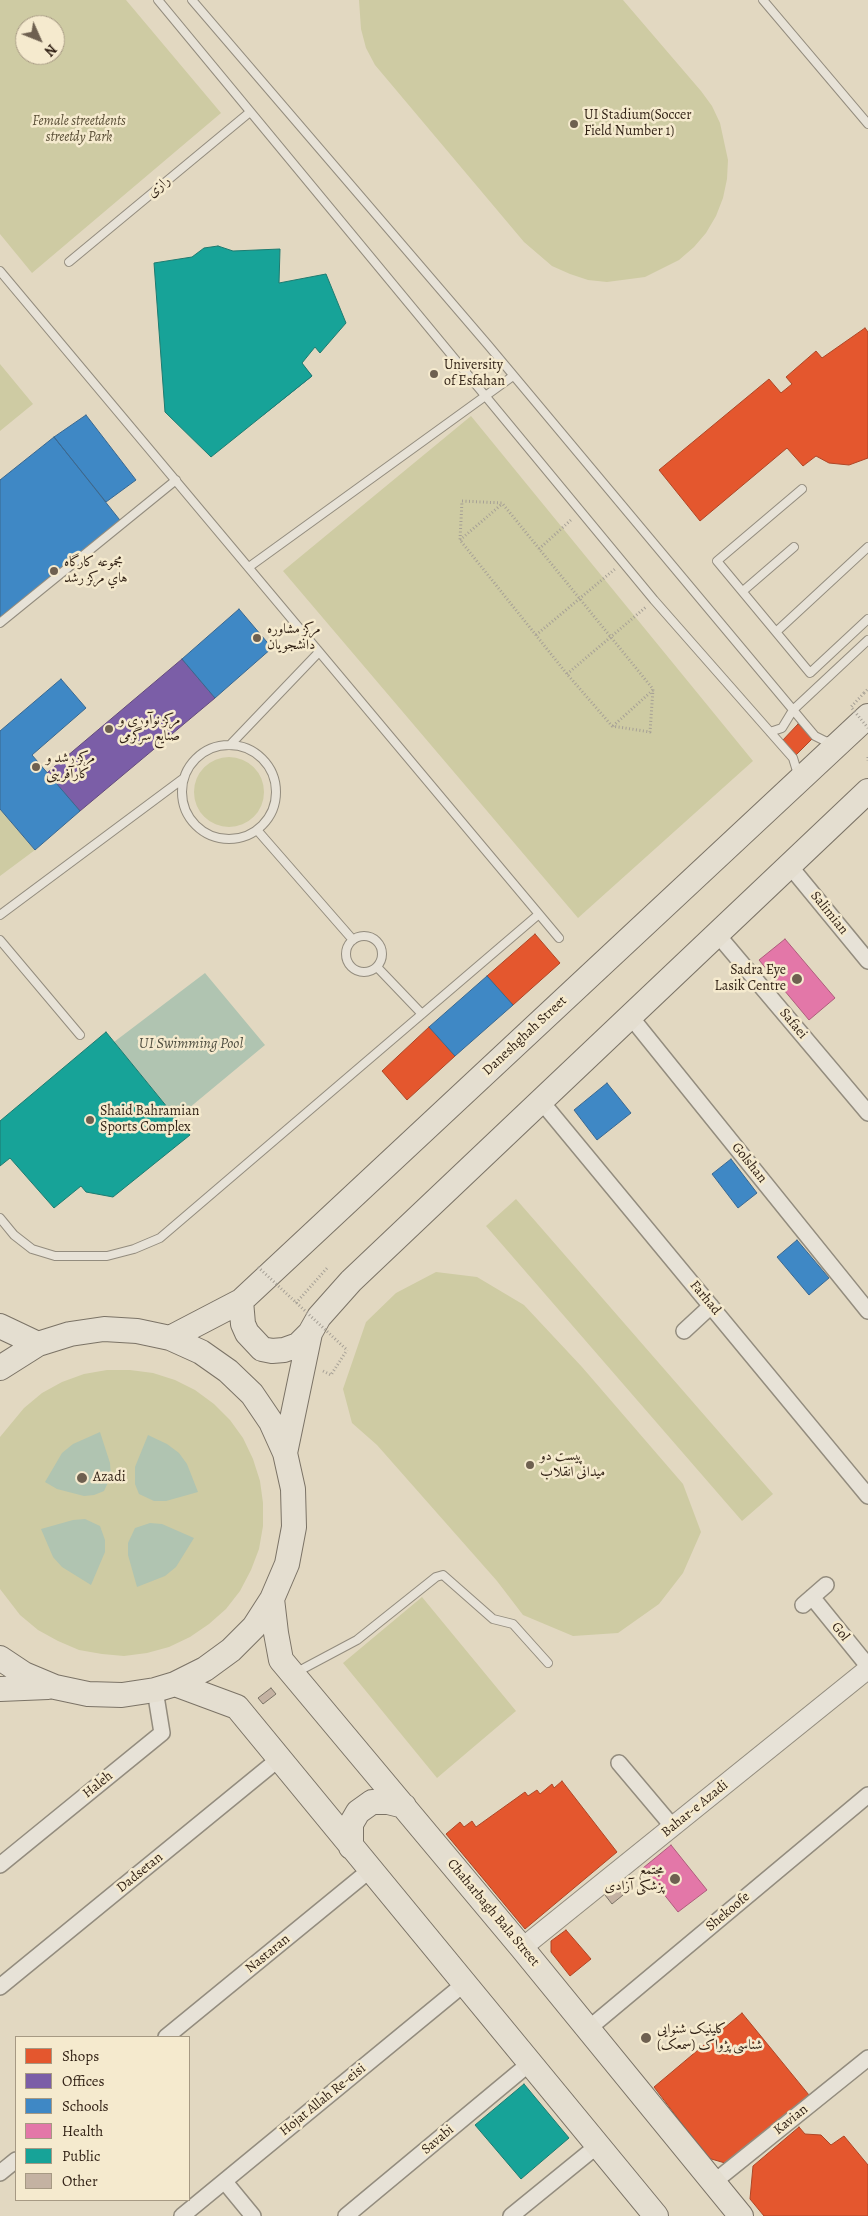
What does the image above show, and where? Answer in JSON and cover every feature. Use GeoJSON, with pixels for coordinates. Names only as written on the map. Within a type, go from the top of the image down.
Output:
{"type":"FeatureCollection","features":[{"type":"Feature","properties":{"kind":"main road","name":"Daneshghah Street"},"geometry":{"type":"LineString","coordinates":[[170,1338],[241,1301],[868,716]]}},
{"type":"Feature","properties":{"kind":"main road"},"geometry":{"type":"LineString","coordinates":[[241,1301],[243,1324],[247,1333],[262,1349],[284,1350],[298,1344],[310,1333],[320,1317],[351,1281],[717,934],[867,795]]}},
{"type":"Feature","properties":{"kind":"main road"},"geometry":{"type":"LineString","coordinates":[[0,1326],[38,1344]]}},
{"type":"Feature","properties":{"kind":"main road"},"geometry":{"type":"LineString","coordinates":[[0,1368],[38,1344],[70,1334],[104,1329],[137,1331],[170,1338],[201,1352],[240,1382],[252,1394],[271,1422],[285,1452],[293,1489],[294,1527],[287,1564],[272,1599],[254,1626],[231,1650],[205,1669],[165,1687],[122,1695],[88,1694],[55,1687],[24,1674],[0,1658]]}},
{"type":"Feature","properties":{"kind":"main road"},"geometry":{"type":"LineString","coordinates":[[285,1452],[310,1333]]}},
{"type":"Feature","properties":{"kind":"main road","name":"Chaharbagh Bala Street"},"geometry":{"type":"LineString","coordinates":[[272,1599],[281,1660],[522,1948],[741,2216]]}},
{"type":"Feature","properties":{"kind":"main road"},"geometry":{"type":"LineString","coordinates":[[0,1689],[55,1687]]}},
{"type":"Feature","properties":{"kind":"main road"},"geometry":{"type":"LineString","coordinates":[[165,1687],[237,1707],[656,2216]]}},
{"type":"Feature","properties":{"kind":"main road"},"geometry":{"type":"LineString","coordinates":[[351,1847],[351,1824],[358,1812],[372,1802],[388,1802],[404,1806]]}},
{"type":"Feature","properties":{"kind":"street","name":"Salimian"},"geometry":{"type":"LineString","coordinates":[[790,866],[868,961]]}},
{"type":"Feature","properties":{"kind":"street","name":"Safaei"},"geometry":{"type":"LineString","coordinates":[[717,934],[868,1114]]}},
{"type":"Feature","properties":{"kind":"street","name":"Golshan"},"geometry":{"type":"LineString","coordinates":[[630,1016],[868,1310]]}},
{"type":"Feature","properties":{"kind":"street","name":"Farhad"},"geometry":{"type":"LineString","coordinates":[[542,1101],[868,1496]]}},
{"type":"Feature","properties":{"kind":"street"},"geometry":{"type":"LineString","coordinates":[[684,1331],[711,1306]]}},
{"type":"Feature","properties":{"kind":"street","name":"Gol"},"geometry":{"type":"LineString","coordinates":[[826,1585],[808,1601],[868,1668]]}},
{"type":"Feature","properties":{"kind":"street","name":"Bahar-e Azadi"},"geometry":{"type":"LineString","coordinates":[[522,1948],[868,1668]]}},
{"type":"Feature","properties":{"kind":"street","name":"Haleh"},"geometry":{"type":"LineString","coordinates":[[0,1865],[162,1733],[165,1687]]}},
{"type":"Feature","properties":{"kind":"street","name":"Dadsetan"},"geometry":{"type":"LineString","coordinates":[[0,1987],[280,1758]]}},
{"type":"Feature","properties":{"kind":"street"},"geometry":{"type":"LineString","coordinates":[[619,1763],[673,1827]]}},
{"type":"Feature","properties":{"kind":"street","name":"Shekoofe"},"geometry":{"type":"LineString","coordinates":[[588,2029],[868,1795]]}},
{"type":"Feature","properties":{"kind":"street","name":"Nastaran"},"geometry":{"type":"LineString","coordinates":[[167,2036],[370,1870]]}},
{"type":"Feature","properties":{"kind":"street","name":"Hojat Allah Re-eisi"},"geometry":{"type":"LineString","coordinates":[[182,2216],[464,1984]]}},
{"type":"Feature","properties":{"kind":"street","name":"Kavian"},"geometry":{"type":"LineString","coordinates":[[714,2182],[868,2058]]}},
{"type":"Feature","properties":{"kind":"street","name":"Savabi"},"geometry":{"type":"LineString","coordinates":[[346,2216],[530,2063]]}},
{"type":"Feature","properties":{"kind":"street"},"geometry":{"type":"LineString","coordinates":[[511,2216],[597,2146]]}},
{"type":"Feature","properties":{"kind":"street"},"geometry":{"type":"LineString","coordinates":[[0,2173],[15,2161]]}},
{"type":"Feature","properties":{"kind":"street"},"geometry":{"type":"LineString","coordinates":[[225,2182],[254,2216]]}},
{"type":"Feature","properties":{"kind":"lane"},"geometry":{"type":"LineString","coordinates":[[158,0],[623,563],[793,758],[797,771],[795,783]]}},
{"type":"Feature","properties":{"kind":"lane"},"geometry":{"type":"LineString","coordinates":[[192,0],[513,376],[793,710],[816,736],[825,741],[840,742]]}},
{"type":"Feature","properties":{"kind":"lane"},"geometry":{"type":"LineString","coordinates":[[763,0],[868,124]]}},
{"type":"Feature","properties":{"kind":"lane","name":"رازی"},"geometry":{"type":"LineString","coordinates":[[69,262],[250,112]]}},
{"type":"Feature","properties":{"kind":"lane"},"geometry":{"type":"LineString","coordinates":[[0,271],[559,938]]}},
{"type":"Feature","properties":{"kind":"lane"},"geometry":{"type":"LineString","coordinates":[[248,567],[513,376]]}},
{"type":"Feature","properties":{"kind":"lane"},"geometry":{"type":"LineString","coordinates":[[0,623],[176,480]]}},
{"type":"Feature","properties":{"kind":"lane"},"geometry":{"type":"LineString","coordinates":[[802,489],[717,561],[810,673],[868,619]]}},
{"type":"Feature","properties":{"kind":"lane"},"geometry":{"type":"LineString","coordinates":[[743,591],[794,547]]}},
{"type":"Feature","properties":{"kind":"lane"},"geometry":{"type":"LineString","coordinates":[[776,632],[868,547]]}},
{"type":"Feature","properties":{"kind":"lane"},"geometry":{"type":"LineString","coordinates":[[770,732],[782,728],[793,710],[868,640]]}},
{"type":"Feature","properties":{"kind":"lane"},"geometry":{"type":"LineString","coordinates":[[230,745],[319,652]]}},
{"type":"Feature","properties":{"kind":"lane"},"geometry":{"type":"LineString","coordinates":[[230,745],[254,752],[267,764],[274,778],[276,790],[274,807],[268,819],[257,830],[243,838],[231,840],[219,839],[203,832],[192,823],[184,809],[181,795],[184,778],[192,762],[202,753],[217,746],[230,745]]}},
{"type":"Feature","properties":{"kind":"lane"},"geometry":{"type":"LineString","coordinates":[[0,916],[184,778]]}},
{"type":"Feature","properties":{"kind":"lane"},"geometry":{"type":"LineString","coordinates":[[257,830],[353,940]]}},
{"type":"Feature","properties":{"kind":"lane"},"geometry":{"type":"LineString","coordinates":[[0,1218],[14,1235],[32,1249],[55,1256],[107,1256],[134,1249],[160,1238],[539,914]]}},
{"type":"Feature","properties":{"kind":"lane"},"geometry":{"type":"LineString","coordinates":[[365,936],[377,941],[382,950],[382,958],[377,967],[363,972],[352,967],[346,952],[353,940],[365,936]]}},
{"type":"Feature","properties":{"kind":"lane"},"geometry":{"type":"LineString","coordinates":[[0,940],[80,1035]]}},
{"type":"Feature","properties":{"kind":"lane"},"geometry":{"type":"LineString","coordinates":[[377,967],[422,1014]]}},
{"type":"Feature","properties":{"kind":"lane"},"geometry":{"type":"LineString","coordinates":[[293,1674],[358,1640],[436,1577],[443,1575],[493,1620],[513,1624],[548,1663]]}},
{"type":"Feature","properties":{"kind":"path"},"geometry":{"type":"LineString","coordinates":[[462,501],[502,503],[654,690],[650,732],[612,726],[567,674],[460,540],[462,501]]}},
{"type":"Feature","properties":{"kind":"path"},"geometry":{"type":"LineString","coordinates":[[460,540],[502,503]]}},
{"type":"Feature","properties":{"kind":"path"},"geometry":{"type":"LineString","coordinates":[[539,549],[581,512]]}},
{"type":"Feature","properties":{"kind":"path"},"geometry":{"type":"LineString","coordinates":[[536,635],[623,563]]}},
{"type":"Feature","properties":{"kind":"path"},"geometry":{"type":"LineString","coordinates":[[567,674],[654,600]]}},
{"type":"Feature","properties":{"kind":"path"},"geometry":{"type":"LineString","coordinates":[[868,689],[851,707],[868,728]]}},
{"type":"Feature","properties":{"kind":"path"},"geometry":{"type":"LineString","coordinates":[[612,726],[654,690]]}},
{"type":"Feature","properties":{"kind":"path"},"geometry":{"type":"LineString","coordinates":[[258,1266],[347,1350],[331,1375]]}},
{"type":"Feature","properties":{"kind":"path"},"geometry":{"type":"LineString","coordinates":[[296,1303],[328,1267]]}},
{"type":"Feature","properties":{"kind":"green space","name":"Female streetdents streetdy Park"},"geometry":{"type":"Polygon","coordinates":[[[0,0],[126,0],[221,113],[32,273],[0,234],[0,0]]]}},
{"type":"Feature","properties":{"kind":"green space","name":"UI Stadium(Soccer Field Number 1)"},"geometry":{"type":"Polygon","coordinates":[[[359,0],[623,0],[701,91],[712,106],[720,123],[728,160],[727,179],[723,198],[716,216],[706,233],[679,260],[645,277],[607,282],[588,280],[552,266],[524,242],[375,65],[366,48],[361,29],[359,0]]]}},
{"type":"Feature","properties":{"kind":"green space"},"geometry":{"type":"Polygon","coordinates":[[[0,364],[33,404],[0,431],[0,364]]]}},
{"type":"Feature","properties":{"kind":"green space"},"geometry":{"type":"Polygon","coordinates":[[[471,416],[753,761],[578,918],[283,571],[471,416]]]}},
{"type":"Feature","properties":{"kind":"green space"},"geometry":{"type":"Polygon","coordinates":[[[229,757],[242,760],[254,767],[261,779],[264,792],[261,805],[254,817],[242,824],[229,827],[216,824],[204,817],[197,805],[194,792],[197,779],[204,767],[216,760],[229,757]]]}},
{"type":"Feature","properties":{"kind":"green space"},"geometry":{"type":"Polygon","coordinates":[[[0,809],[35,850],[0,876],[0,809]]]}},
{"type":"Feature","properties":{"kind":"green space"},"geometry":{"type":"Polygon","coordinates":[[[516,1199],[773,1494],[742,1521],[486,1226],[516,1199]]]}},
{"type":"Feature","properties":{"kind":"green space","name":"پیست دو میدانی انقلاب"},"geometry":{"type":"Polygon","coordinates":[[[436,1272],[477,1277],[524,1305],[582,1367],[683,1484],[701,1532],[683,1573],[659,1604],[618,1633],[573,1636],[523,1615],[497,1581],[377,1445],[352,1423],[343,1389],[366,1322],[396,1293],[436,1272]]]}},
{"type":"Feature","properties":{"kind":"green space"},"geometry":{"type":"Polygon","coordinates":[[[107,1370],[153,1373],[175,1380],[195,1390],[214,1404],[230,1420],[243,1438],[253,1459],[260,1481],[263,1503],[263,1526],[259,1549],[240,1591],[226,1609],[190,1637],[169,1647],[147,1653],[124,1656],[79,1650],[58,1641],[38,1630],[20,1615],[0,1589],[0,1437],[24,1408],[42,1393],[62,1382],[84,1374],[107,1370]]]}},
{"type":"Feature","properties":{"kind":"green space"},"geometry":{"type":"Polygon","coordinates":[[[422,1597],[516,1711],[437,1778],[343,1663],[422,1597]]]}},
{"type":"Feature","properties":{"kind":"water","name":"UI Swimming Pool"},"geometry":{"type":"Polygon","coordinates":[[[205,973],[265,1045],[177,1118],[114,1042],[205,973]]]}},
{"type":"Feature","properties":{"kind":"water"},"geometry":{"type":"Polygon","coordinates":[[[100,1432],[110,1463],[111,1476],[104,1491],[84,1496],[57,1489],[45,1482],[62,1453],[73,1444],[100,1432]]]}},
{"type":"Feature","properties":{"kind":"water"},"geometry":{"type":"Polygon","coordinates":[[[148,1435],[167,1444],[179,1453],[187,1464],[198,1492],[166,1501],[154,1501],[139,1494],[135,1484],[135,1467],[148,1435]]]}},
{"type":"Feature","properties":{"kind":"water"},"geometry":{"type":"Polygon","coordinates":[[[85,1519],[100,1526],[105,1540],[105,1552],[91,1585],[62,1567],[53,1557],[41,1529],[73,1520],[85,1519]]]}},
{"type":"Feature","properties":{"kind":"water"},"geometry":{"type":"Polygon","coordinates":[[[150,1523],[162,1524],[194,1538],[176,1567],[165,1576],[137,1587],[128,1555],[128,1543],[135,1528],[150,1523]]]}},
{"type":"Feature","properties":{"kind":"building: Shops"},"geometry":{"type":"Polygon","coordinates":[[[865,328],[868,332],[868,458],[849,465],[829,463],[816,456],[803,466],[787,448],[700,521],[659,470],[769,379],[781,393],[792,384],[786,377],[816,351],[822,358],[865,328]]]}},
{"type":"Feature","properties":{"kind":"building: Shops"},"geometry":{"type":"Polygon","coordinates":[[[798,724],[813,738],[796,755],[782,741],[798,724]]]}},
{"type":"Feature","properties":{"kind":"building: Shops"},"geometry":{"type":"Polygon","coordinates":[[[535,934],[560,963],[513,1005],[487,976],[535,934]]]}},
{"type":"Feature","properties":{"kind":"building: Shops"},"geometry":{"type":"Polygon","coordinates":[[[429,1027],[455,1056],[407,1100],[382,1071],[429,1027]]]}},
{"type":"Feature","properties":{"kind":"building: Shops"},"geometry":{"type":"Polygon","coordinates":[[[562,1781],[617,1852],[525,1929],[446,1834],[460,1822],[464,1827],[472,1821],[476,1827],[525,1792],[528,1796],[537,1790],[540,1794],[552,1784],[554,1788],[562,1781]]]}},
{"type":"Feature","properties":{"kind":"building: Shops"},"geometry":{"type":"Polygon","coordinates":[[[566,1930],[591,1959],[570,1976],[551,1952],[551,1941],[566,1930]]]}},
{"type":"Feature","properties":{"kind":"building: Shops"},"geometry":{"type":"Polygon","coordinates":[[[742,2013],[809,2095],[725,2163],[708,2158],[654,2087],[742,2013]]]}},
{"type":"Feature","properties":{"kind":"building: Shops"},"geometry":{"type":"Polygon","coordinates":[[[799,2127],[805,2134],[821,2135],[831,2145],[844,2136],[868,2165],[868,2216],[764,2216],[750,2199],[753,2166],[799,2127]]]}},
{"type":"Feature","properties":{"kind":"building: Offices"},"geometry":{"type":"Polygon","coordinates":[[[182,659],[215,698],[80,811],[47,773],[182,659]]]}},
{"type":"Feature","properties":{"kind":"building: Schools"},"geometry":{"type":"Polygon","coordinates":[[[296,357],[312,376],[263,415],[248,397],[296,357]]]}},
{"type":"Feature","properties":{"kind":"building: Schools"},"geometry":{"type":"Polygon","coordinates":[[[86,415],[136,480],[106,502],[54,437],[86,415]]]}},
{"type":"Feature","properties":{"kind":"building: Schools"},"geometry":{"type":"Polygon","coordinates":[[[54,437],[123,524],[3,621],[0,618],[0,480],[54,437]]]}},
{"type":"Feature","properties":{"kind":"building: Schools"},"geometry":{"type":"Polygon","coordinates":[[[239,609],[272,648],[215,698],[182,659],[239,609]]]}},
{"type":"Feature","properties":{"kind":"building: Schools"},"geometry":{"type":"Polygon","coordinates":[[[61,679],[86,708],[32,755],[80,811],[35,850],[0,809],[0,731],[61,679]]]}},
{"type":"Feature","properties":{"kind":"building: Schools"},"geometry":{"type":"Polygon","coordinates":[[[487,976],[513,1005],[455,1056],[429,1027],[487,976]]]}},
{"type":"Feature","properties":{"kind":"building: Schools"},"geometry":{"type":"Polygon","coordinates":[[[607,1083],[631,1113],[597,1140],[574,1110],[607,1083]]]}},
{"type":"Feature","properties":{"kind":"building: Schools"},"geometry":{"type":"Polygon","coordinates":[[[731,1159],[757,1193],[738,1208],[712,1174],[731,1159]]]}},
{"type":"Feature","properties":{"kind":"building: Schools"},"geometry":{"type":"Polygon","coordinates":[[[797,1240],[829,1278],[809,1295],[777,1257],[797,1240]]]}},
{"type":"Feature","properties":{"kind":"building: Health","name":"Sadra Eye Lasik Centre"},"geometry":{"type":"Polygon","coordinates":[[[785,939],[835,998],[809,1020],[759,960],[785,939]]]}},
{"type":"Feature","properties":{"kind":"building: Health","name":"مجتمع پزشکی آزادی"},"geometry":{"type":"Polygon","coordinates":[[[671,1845],[707,1890],[678,1912],[643,1868],[671,1845]]]}},
{"type":"Feature","properties":{"kind":"building: Public"},"geometry":{"type":"Polygon","coordinates":[[[218,246],[233,251],[280,249],[279,283],[326,274],[346,323],[320,353],[315,347],[302,363],[312,376],[211,457],[165,412],[154,263],[192,257],[204,248],[218,246]]]}},
{"type":"Feature","properties":{"kind":"building: Public","name":"Shaid Bahramian Sports Complex"},"geometry":{"type":"Polygon","coordinates":[[[106,1032],[190,1135],[113,1197],[86,1192],[81,1186],[54,1208],[10,1158],[0,1166],[0,1121],[106,1032]]]}},
{"type":"Feature","properties":{"kind":"building: Public"},"geometry":{"type":"Polygon","coordinates":[[[524,2084],[569,2138],[521,2179],[475,2125],[524,2084]]]}},
{"type":"Feature","properties":{"kind":"building: Other"},"geometry":{"type":"Polygon","coordinates":[[[271,1688],[276,1694],[263,1704],[258,1698],[271,1688]]]}},
{"type":"Feature","properties":{"kind":"building: Other"},"geometry":{"type":"Polygon","coordinates":[[[616,1886],[623,1895],[612,1904],[605,1895],[616,1886]]]}},
{"type":"Feature","properties":{"kind":"place","name":"UI Stadium(Soccer Field Number 1)"},"geometry":{"type":"Point","coordinates":[574,124]}},
{"type":"Feature","properties":{"kind":"place","name":"University of Esfahan"},"geometry":{"type":"Point","coordinates":[434,374]}},
{"type":"Feature","properties":{"kind":"place","name":"مجموعه کارگاه هاي مرکز رشد"},"geometry":{"type":"Point","coordinates":[54,571]}},
{"type":"Feature","properties":{"kind":"place","name":"مرکز مشاوره دانشجویان"},"geometry":{"type":"Point","coordinates":[257,638]}},
{"type":"Feature","properties":{"kind":"place","name":"مرکز نوآوری و صنایع سرگرمی"},"geometry":{"type":"Point","coordinates":[109,729]}},
{"type":"Feature","properties":{"kind":"place","name":"مرکز رشد و کارآفرینی"},"geometry":{"type":"Point","coordinates":[36,767]}},
{"type":"Feature","properties":{"kind":"place","name":"Sadra Eye Lasik Centre"},"geometry":{"type":"Point","coordinates":[797,979]}},
{"type":"Feature","properties":{"kind":"place","name":"Shaid Bahramian Sports Complex"},"geometry":{"type":"Point","coordinates":[90,1120]}},
{"type":"Feature","properties":{"kind":"place","name":"پیست دو میدانی انقلاب"},"geometry":{"type":"Point","coordinates":[530,1465]}},
{"type":"Feature","properties":{"kind":"place","name":"Azadi"},"geometry":{"type":"Point","coordinates":[82,1478]}},
{"type":"Feature","properties":{"kind":"place","name":"مجتمع پزشکی آزادی"},"geometry":{"type":"Point","coordinates":[675,1879]}},
{"type":"Feature","properties":{"kind":"place","name":"کلینیک شنوایی شناسی پژواک (سمعک)"},"geometry":{"type":"Point","coordinates":[646,2038]}}]}
